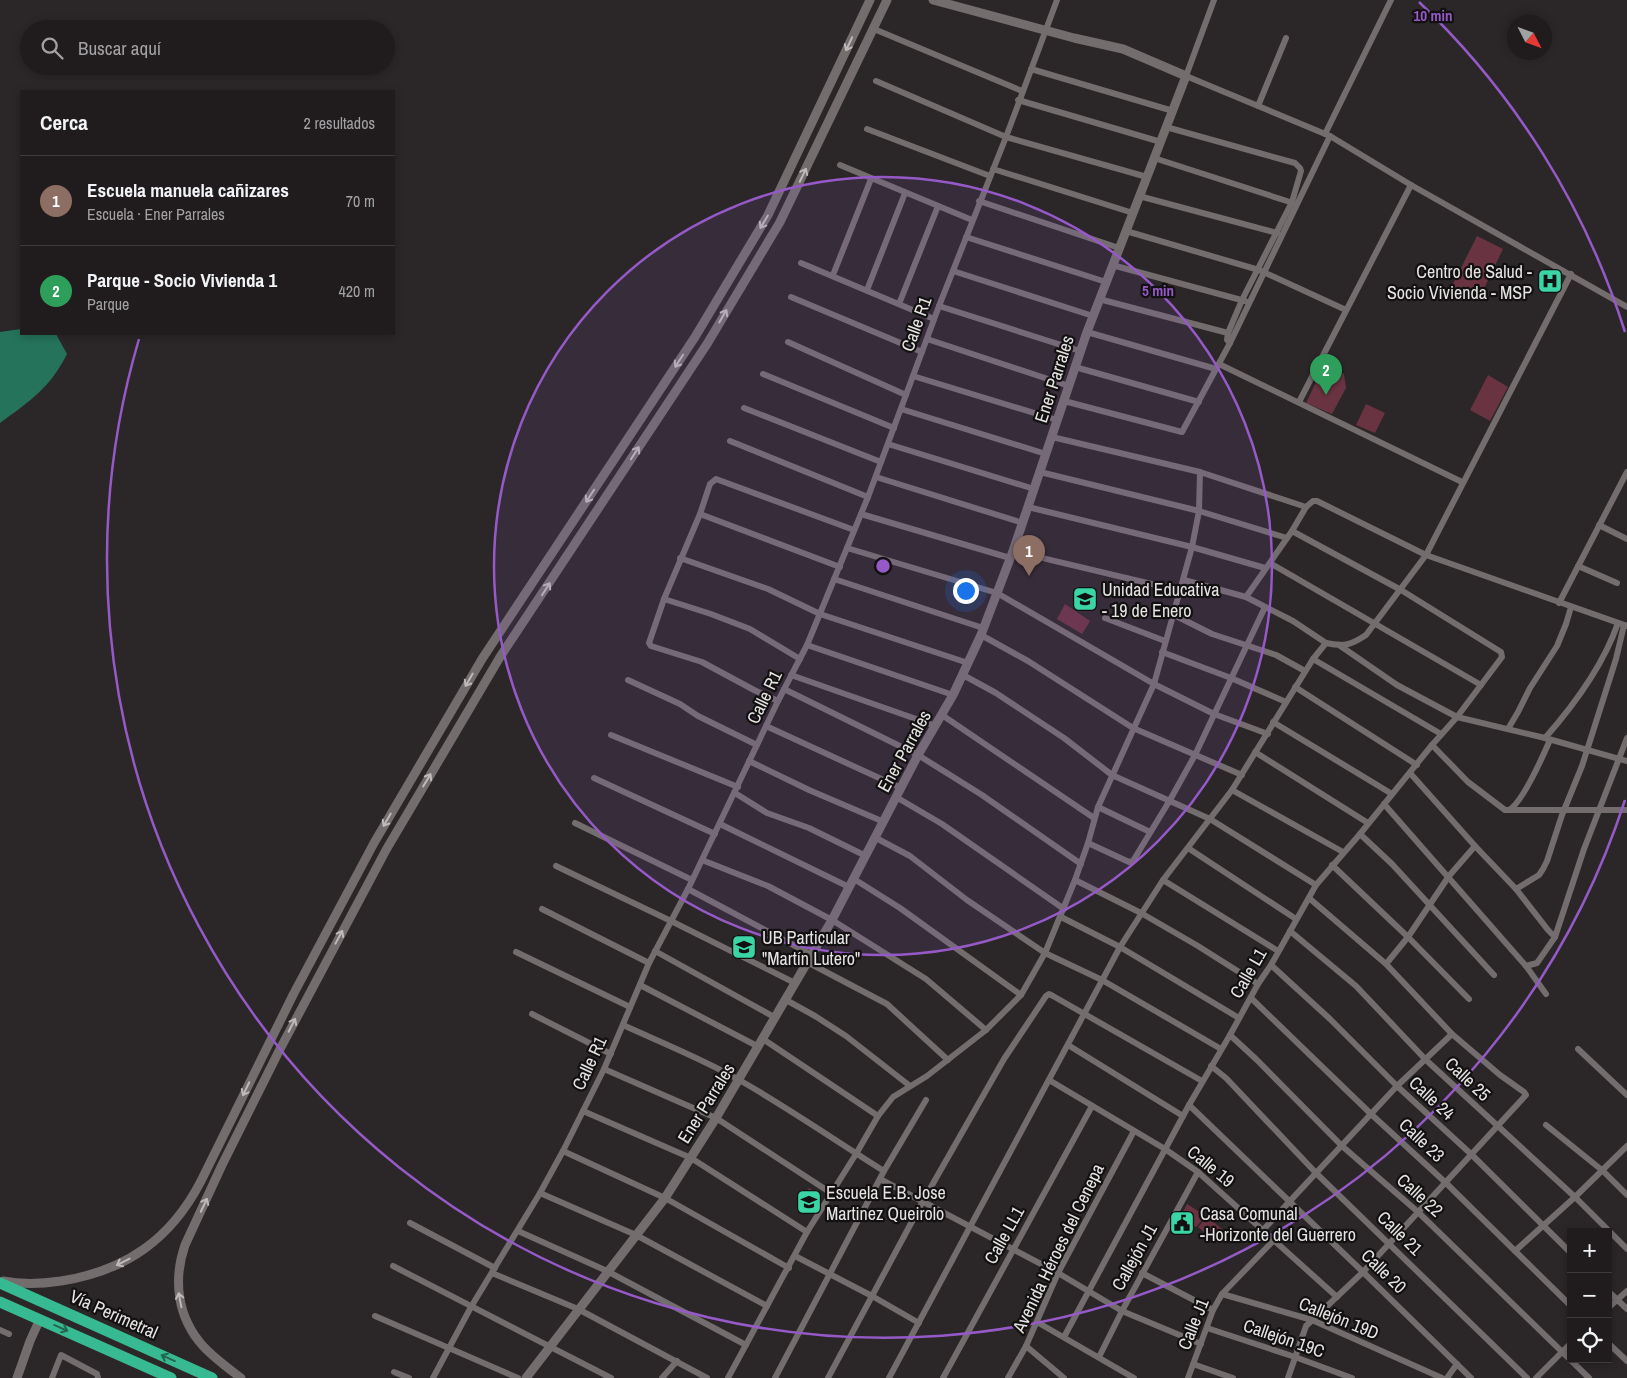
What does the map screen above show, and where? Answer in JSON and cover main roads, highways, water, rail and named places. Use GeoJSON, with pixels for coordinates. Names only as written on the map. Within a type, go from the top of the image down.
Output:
{"type":"FeatureCollection","features":[{"type":"Feature","properties":{"kind":"highway","name":"Vía Perimetral"},"geometry":{"type":"LineString","coordinates":[[0,1282],[212,1378]]}},
{"type":"Feature","properties":{"kind":"highway","name":"Vía Perimetral"},"geometry":{"type":"LineString","coordinates":[[0,1302],[171,1378]]}},
{"type":"Feature","properties":{"kind":"place","name":"Centro de Salud - Socio Vivienda - MSP"},"geometry":{"type":"Point","coordinates":[1550,281]}},
{"type":"Feature","properties":{"kind":"place","name":"Parque - Socio Vivienda 1"},"geometry":{"type":"Point","coordinates":[1326,395]}},
{"type":"Feature","properties":{"kind":"place","name":"Escuela manuela cañizares"},"geometry":{"type":"Point","coordinates":[1029,576]}},
{"type":"Feature","properties":{"kind":"place","name":"Unidad Educativa - 19 de Enero"},"geometry":{"type":"Point","coordinates":[1085,599]}},
{"type":"Feature","properties":{"kind":"place","name":"UB Particular \"Martín Lutero\""},"geometry":{"type":"Point","coordinates":[744,947]}},
{"type":"Feature","properties":{"kind":"place","name":"Escuela E.B. Jose Martinez Queirolo"},"geometry":{"type":"Point","coordinates":[809,1202]}},
{"type":"Feature","properties":{"kind":"place","name":"Casa Comunal -Horizonte del Guerrero"},"geometry":{"type":"Point","coordinates":[1182,1223]}}]}
